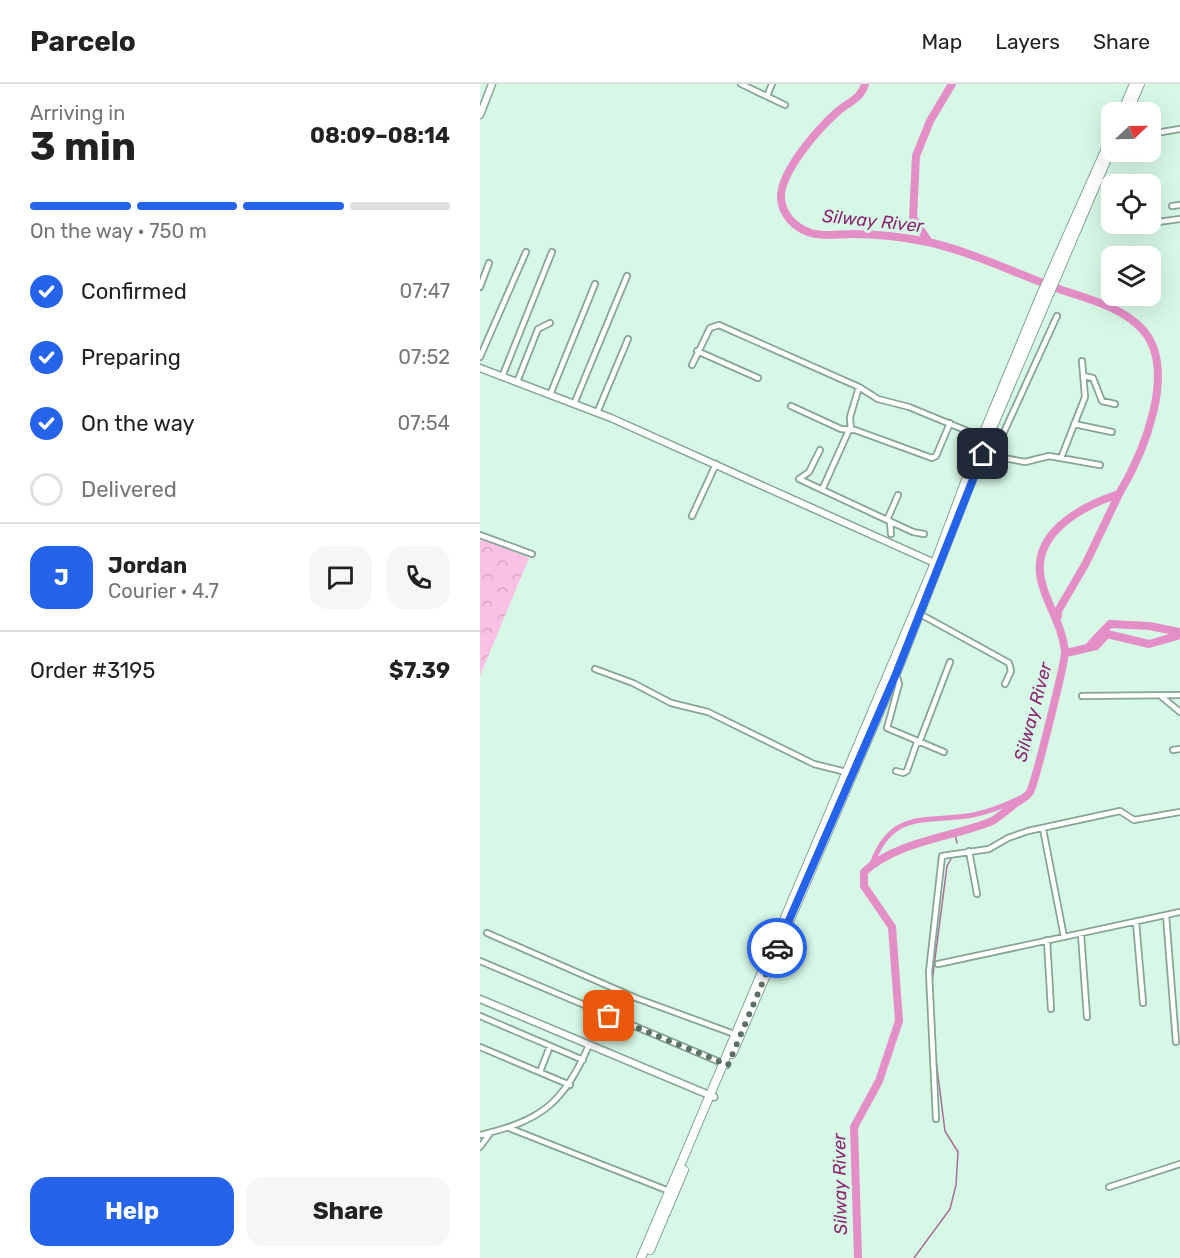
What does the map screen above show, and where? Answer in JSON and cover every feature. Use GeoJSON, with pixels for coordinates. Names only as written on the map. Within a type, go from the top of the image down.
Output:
{"type":"FeatureCollection","features":[{"type":"Feature","properties":{"kind":"highway"},"geometry":{"type":"LineString","coordinates":[[1126,102],[1134,84]]}},
{"type":"Feature","properties":{"kind":"highway"},"geometry":{"type":"LineString","coordinates":[[1132,102],[1140,84]]}},
{"type":"Feature","properties":{"kind":"highway"},"geometry":{"type":"LineString","coordinates":[[737,1035],[896,674],[938,564],[981,437],[1101,161]]}},
{"type":"Feature","properties":{"kind":"highway"},"geometry":{"type":"LineString","coordinates":[[1056,268],[1105,162]]}},
{"type":"Feature","properties":{"kind":"highway"},"geometry":{"type":"LineString","coordinates":[[646,1258],[846,772],[938,564],[1043,298]]}},
{"type":"Feature","properties":{"kind":"highway"},"geometry":{"type":"LineString","coordinates":[[641,1258],[712,1096]]}},
{"type":"Feature","properties":{"kind":"street"},"geometry":{"type":"LineString","coordinates":[[480,115],[492,84]]}},
{"type":"Feature","properties":{"kind":"street"},"geometry":{"type":"LineString","coordinates":[[741,84],[785,105]]}},
{"type":"Feature","properties":{"kind":"street"},"geometry":{"type":"LineString","coordinates":[[767,96],[772,84]]}},
{"type":"Feature","properties":{"kind":"street"},"geometry":{"type":"LineString","coordinates":[[1161,132],[1180,129]]}},
{"type":"Feature","properties":{"kind":"street"},"geometry":{"type":"LineString","coordinates":[[1172,206],[1180,205]]}},
{"type":"Feature","properties":{"kind":"street"},"geometry":{"type":"LineString","coordinates":[[1161,222],[1180,219]]}},
{"type":"Feature","properties":{"kind":"street"},"geometry":{"type":"LineString","coordinates":[[480,357],[526,252]]}},
{"type":"Feature","properties":{"kind":"street"},"geometry":{"type":"LineString","coordinates":[[502,376],[552,252]]}},
{"type":"Feature","properties":{"kind":"street"},"geometry":{"type":"LineString","coordinates":[[480,287],[489,263]]}},
{"type":"Feature","properties":{"kind":"street"},"geometry":{"type":"LineString","coordinates":[[574,404],[627,276]]}},
{"type":"Feature","properties":{"kind":"street"},"geometry":{"type":"LineString","coordinates":[[550,395],[595,284]]}},
{"type":"Feature","properties":{"kind":"street"},"geometry":{"type":"LineString","coordinates":[[993,456],[1057,316]]}},
{"type":"Feature","properties":{"kind":"street"},"geometry":{"type":"LineString","coordinates":[[517,382],[538,329],[550,323]]}},
{"type":"Feature","properties":{"kind":"street"},"geometry":{"type":"LineString","coordinates":[[692,364],[710,328],[719,326],[860,387],[878,399],[909,407],[981,437]]}},
{"type":"Feature","properties":{"kind":"street"},"geometry":{"type":"LineString","coordinates":[[597,413],[628,339]]}},
{"type":"Feature","properties":{"kind":"street"},"geometry":{"type":"LineString","coordinates":[[697,351],[758,378]]}},
{"type":"Feature","properties":{"kind":"street"},"geometry":{"type":"LineString","coordinates":[[1061,458],[1085,397],[1082,361]]}},
{"type":"Feature","properties":{"kind":"street"},"geometry":{"type":"LineString","coordinates":[[480,368],[597,413],[938,564]]}},
{"type":"Feature","properties":{"kind":"street"},"geometry":{"type":"LineString","coordinates":[[1084,376],[1093,378],[1102,401],[1114,404]]}},
{"type":"Feature","properties":{"kind":"street"},"geometry":{"type":"LineString","coordinates":[[822,490],[850,430],[850,417],[860,387]]}},
{"type":"Feature","properties":{"kind":"street"},"geometry":{"type":"LineString","coordinates":[[791,406],[826,423],[932,458],[936,456],[950,423]]}},
{"type":"Feature","properties":{"kind":"street"},"geometry":{"type":"LineString","coordinates":[[1074,424],[1112,432]]}},
{"type":"Feature","properties":{"kind":"street"},"geometry":{"type":"LineString","coordinates":[[820,450],[809,472],[797,479],[913,532],[924,534]]}},
{"type":"Feature","properties":{"kind":"street"},"geometry":{"type":"LineString","coordinates":[[983,454],[1025,462],[1049,456],[1100,465]]}},
{"type":"Feature","properties":{"kind":"street"},"geometry":{"type":"LineString","coordinates":[[692,516],[716,464]]}},
{"type":"Feature","properties":{"kind":"street"},"geometry":{"type":"LineString","coordinates":[[891,534],[888,520],[898,495]]}},
{"type":"Feature","properties":{"kind":"street"},"geometry":{"type":"LineString","coordinates":[[480,535],[532,554]]}},
{"type":"Feature","properties":{"kind":"street"},"geometry":{"type":"LineString","coordinates":[[920,614],[1010,663],[1011,671],[1005,684]]}},
{"type":"Feature","properties":{"kind":"street"},"geometry":{"type":"LineString","coordinates":[[896,771],[903,773],[907,771],[950,662]]}},
{"type":"Feature","properties":{"kind":"street"},"geometry":{"type":"LineString","coordinates":[[595,669],[633,683],[672,703],[708,712],[814,764],[846,772]]}},
{"type":"Feature","properties":{"kind":"street"},"geometry":{"type":"LineString","coordinates":[[896,674],[898,684],[887,728],[944,752]]}},
{"type":"Feature","properties":{"kind":"street"},"geometry":{"type":"LineString","coordinates":[[1082,696],[1162,697],[1180,695]]}},
{"type":"Feature","properties":{"kind":"street"},"geometry":{"type":"LineString","coordinates":[[1162,697],[1180,712]]}},
{"type":"Feature","properties":{"kind":"street"},"geometry":{"type":"LineString","coordinates":[[1173,750],[1180,749]]}},
{"type":"Feature","properties":{"kind":"street"},"geometry":{"type":"LineString","coordinates":[[936,1119],[929,1026],[929,972],[941,858],[948,854],[989,849],[1008,838],[1120,811],[1134,820],[1180,812]]}},
{"type":"Feature","properties":{"kind":"street"},"geometry":{"type":"LineString","coordinates":[[1043,829],[1064,937]]}},
{"type":"Feature","properties":{"kind":"street"},"geometry":{"type":"LineString","coordinates":[[969,851],[977,894]]}},
{"type":"Feature","properties":{"kind":"street"},"geometry":{"type":"LineString","coordinates":[[938,964],[1180,912]]}},
{"type":"Feature","properties":{"kind":"street"},"geometry":{"type":"LineString","coordinates":[[1166,915],[1176,1042]]}},
{"type":"Feature","properties":{"kind":"street"},"geometry":{"type":"LineString","coordinates":[[1136,922],[1143,1004]]}},
{"type":"Feature","properties":{"kind":"street"},"geometry":{"type":"LineString","coordinates":[[487,933],[636,998],[737,1035]]}},
{"type":"Feature","properties":{"kind":"street"},"geometry":{"type":"LineString","coordinates":[[1081,934],[1087,1017]]}},
{"type":"Feature","properties":{"kind":"street"},"geometry":{"type":"LineString","coordinates":[[1047,940],[1051,1008]]}},
{"type":"Feature","properties":{"kind":"street"},"geometry":{"type":"LineString","coordinates":[[480,961],[725,1064]]}},
{"type":"Feature","properties":{"kind":"street"},"geometry":{"type":"LineString","coordinates":[[480,999],[712,1096]]}},
{"type":"Feature","properties":{"kind":"street"},"geometry":{"type":"LineString","coordinates":[[480,1016],[582,1060]]}},
{"type":"Feature","properties":{"kind":"street"},"geometry":{"type":"LineString","coordinates":[[480,1134],[509,1128],[548,1107],[570,1085],[589,1045]]}},
{"type":"Feature","properties":{"kind":"street"},"geometry":{"type":"LineString","coordinates":[[540,1072],[550,1046]]}},
{"type":"Feature","properties":{"kind":"street"},"geometry":{"type":"LineString","coordinates":[[480,1047],[570,1085]]}},
{"type":"Feature","properties":{"kind":"street"},"geometry":{"type":"LineString","coordinates":[[509,1128],[669,1191]]}},
{"type":"Feature","properties":{"kind":"street"},"geometry":{"type":"LineString","coordinates":[[480,1147],[490,1132]]}},
{"type":"Feature","properties":{"kind":"street"},"geometry":{"type":"LineString","coordinates":[[1109,1187],[1180,1164]]}},
{"type":"Feature","properties":{"kind":"green space"},"geometry":{"type":"Polygon","coordinates":[[[480,537],[529,558],[480,676],[480,537]]]}},
{"type":"Feature","properties":{"kind":"waterway","name":"Silway River"},"geometry":{"type":"LineString","coordinates":[[858,1258],[854,1127],[879,1081],[899,1021],[892,927],[864,886],[864,872],[877,862],[907,847],[990,822],[1030,792],[1050,721],[1065,651],[1043,587],[1040,569],[1042,553],[1049,539],[1073,516],[1119,494],[1147,435],[1157,388],[1157,366],[1153,346],[1142,329],[1124,314],[1090,299],[944,246],[890,236],[816,234],[805,231],[790,220],[781,198],[782,188],[793,164],[820,129],[857,97],[865,84]]}},
{"type":"Feature","properties":{"kind":"waterway"},"geometry":{"type":"LineString","coordinates":[[929,242],[913,218],[916,156],[930,121],[952,84]]}},
{"type":"Feature","properties":{"kind":"waterway"},"geometry":{"type":"LineString","coordinates":[[1058,616],[1058,611],[1086,563],[1119,494]]}},
{"type":"Feature","properties":{"kind":"waterway"},"geometry":{"type":"LineString","coordinates":[[1091,644],[1110,624],[1149,626],[1180,632]]}},
{"type":"Feature","properties":{"kind":"waterway"},"geometry":{"type":"LineString","coordinates":[[1066,653],[1096,646],[1107,634],[1149,644],[1180,635]]}},
{"type":"Feature","properties":{"kind":"waterway"},"geometry":{"type":"LineString","coordinates":[[872,864],[880,846],[900,826],[912,822],[973,815],[1029,794]]}},
{"type":"Feature","properties":{"kind":"waterway"},"geometry":{"type":"LineString","coordinates":[[954,831],[957,843]]}},
{"type":"Feature","properties":{"kind":"waterway"},"geometry":{"type":"LineString","coordinates":[[932,982],[947,866],[951,859]]}},
{"type":"Feature","properties":{"kind":"waterway"},"geometry":{"type":"LineString","coordinates":[[914,1258],[950,1209],[956,1185],[958,1152],[945,1131],[935,1052]]}},
{"type":"Feature","properties":{"kind":"way so far"},"geometry":{"type":"LineString","coordinates":[[609,1016],[728,1065],[777,948]]}},
{"type":"Feature","properties":{"kind":"route"},"geometry":{"type":"LineString","coordinates":[[777,948],[896,674],[983,454]]}}]}
